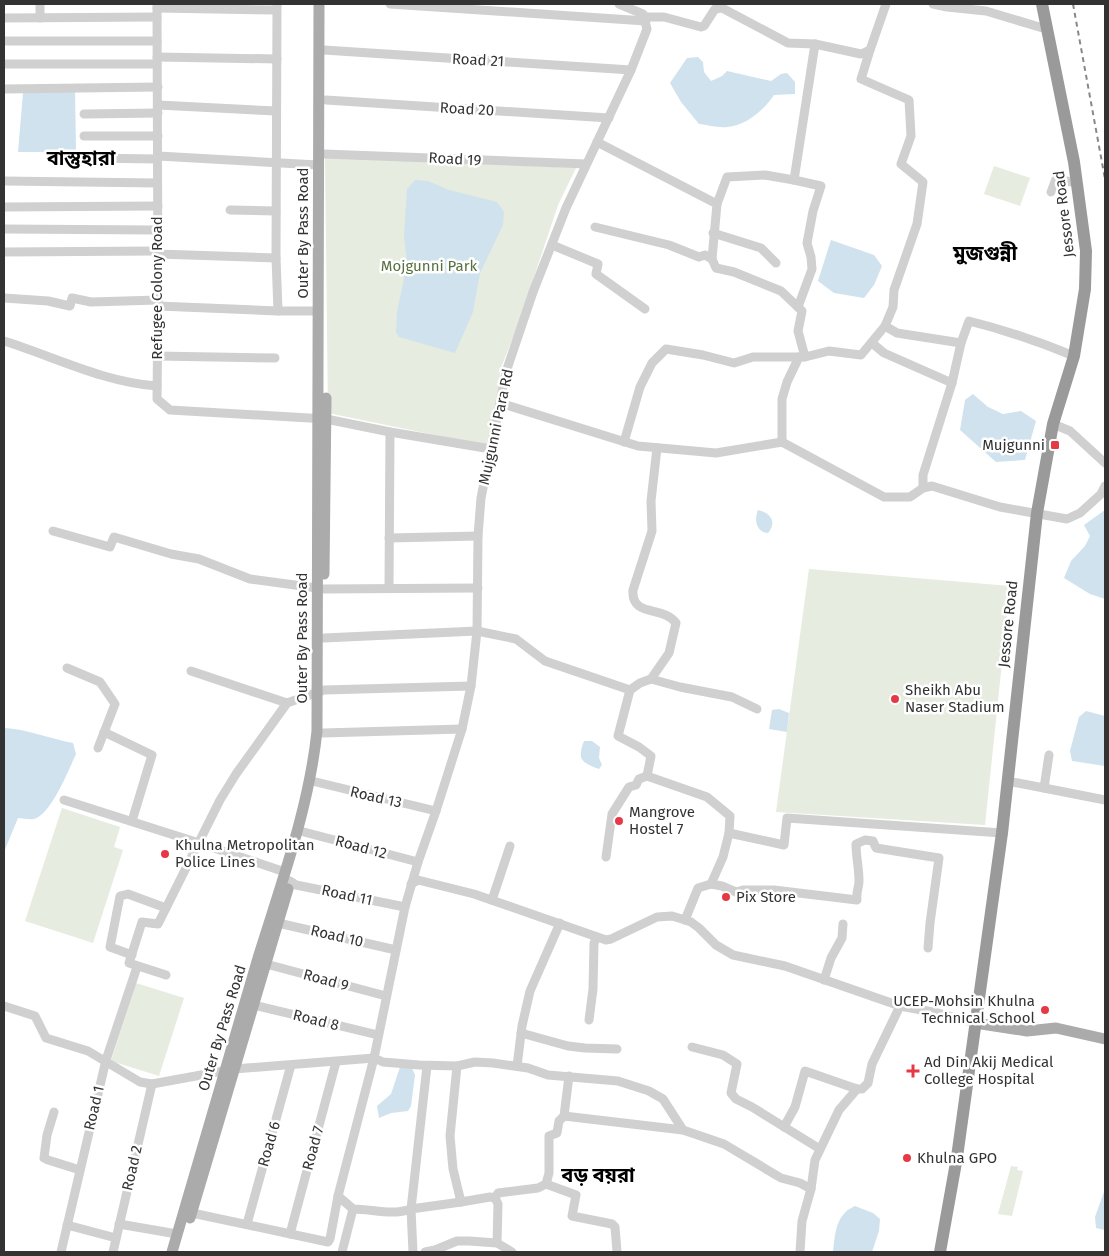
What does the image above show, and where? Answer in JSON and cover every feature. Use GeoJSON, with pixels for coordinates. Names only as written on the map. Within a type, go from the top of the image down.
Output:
{"type":"FeatureCollection","features":[{"type":"Feature","properties":{"kind":"highway","name":"Jessore Road"},"geometry":{"type":"LineString","coordinates":[[940,1252],[958,1152],[1002,834],[1037,513],[1053,424],[1074,356],[1085,289],[1086,251],[1074,162],[1042,4]]}},
{"type":"Feature","properties":{"kind":"main road","name":"Outer By Pass Road"},"geometry":{"type":"LineString","coordinates":[[319,4],[318,311],[322,418]]}},
{"type":"Feature","properties":{"kind":"main road","name":"Outer By Pass Road"},"geometry":{"type":"LineString","coordinates":[[172,1252],[288,877],[304,832],[321,758],[324,733],[320,691],[320,589],[326,100],[325,4]]}},
{"type":"Feature","properties":{"kind":"main road","name":"Outer By Pass Road"},"geometry":{"type":"LineString","coordinates":[[179,1252],[192,1213],[229,1070],[254,1005],[278,923],[314,757],[324,638],[320,589]]}},
{"type":"Feature","properties":{"kind":"main road"},"geometry":{"type":"LineString","coordinates":[[975,1024],[1027,1031],[1056,1028],[1105,1039]]}},
{"type":"Feature","properties":{"kind":"street"},"geometry":{"type":"LineString","coordinates":[[40,4],[40,18]]}},
{"type":"Feature","properties":{"kind":"street"},"geometry":{"type":"LineString","coordinates":[[390,4],[645,19],[664,16],[701,27],[704,26],[715,9],[722,8],[788,43],[815,44],[861,54],[870,50]]}},
{"type":"Feature","properties":{"kind":"street"},"geometry":{"type":"LineString","coordinates":[[619,4],[645,19]]}},
{"type":"Feature","properties":{"kind":"street"},"geometry":{"type":"LineString","coordinates":[[624,442],[640,387],[652,364],[666,349],[703,355],[734,363],[753,357],[802,357],[829,350],[861,355],[885,326],[893,307],[894,290],[917,224],[923,182],[901,164],[911,136],[909,100],[861,79],[886,4]]}},
{"type":"Feature","properties":{"kind":"street"},"geometry":{"type":"LineString","coordinates":[[933,4],[986,11],[1046,29]]}},
{"type":"Feature","properties":{"kind":"street"},"geometry":{"type":"LineString","coordinates":[[4,18],[40,18],[157,10],[276,7],[276,258],[278,311]]}},
{"type":"Feature","properties":{"kind":"street","name":"Refugee Colony Road"},"geometry":{"type":"LineString","coordinates":[[157,10],[157,399],[170,410],[322,418],[390,432],[491,449]]}},
{"type":"Feature","properties":{"kind":"street","name":"Mujgunni Para Rd"},"geometry":{"type":"LineString","coordinates":[[290,1234],[328,1242],[330,1239],[338,1196],[374,1058],[405,907],[462,729],[471,686],[477,631],[478,536],[481,498],[500,403],[513,351],[552,245],[586,164],[631,70],[647,30],[645,19]]}},
{"type":"Feature","properties":{"kind":"street"},"geometry":{"type":"LineString","coordinates":[[4,41],[157,41]]}},
{"type":"Feature","properties":{"kind":"street"},"geometry":{"type":"LineString","coordinates":[[794,180],[815,44]]}},
{"type":"Feature","properties":{"kind":"street","name":"Road 21"},"geometry":{"type":"LineString","coordinates":[[324,50],[631,70]]}},
{"type":"Feature","properties":{"kind":"street"},"geometry":{"type":"LineString","coordinates":[[4,64],[277,59]]}},
{"type":"Feature","properties":{"kind":"street"},"geometry":{"type":"LineString","coordinates":[[4,89],[158,87]]}},
{"type":"Feature","properties":{"kind":"street","name":"Road 20"},"geometry":{"type":"LineString","coordinates":[[326,100],[609,118]]}},
{"type":"Feature","properties":{"kind":"street"},"geometry":{"type":"LineString","coordinates":[[84,114],[158,109],[276,111]]}},
{"type":"Feature","properties":{"kind":"street"},"geometry":{"type":"LineString","coordinates":[[84,136],[158,136]]}},
{"type":"Feature","properties":{"kind":"street"},"geometry":{"type":"LineString","coordinates":[[597,142],[718,204]]}},
{"type":"Feature","properties":{"kind":"street","name":"Road 19"},"geometry":{"type":"LineString","coordinates":[[324,154],[586,164]]}},
{"type":"Feature","properties":{"kind":"street"},"geometry":{"type":"LineString","coordinates":[[84,158],[276,161],[318,165]]}},
{"type":"Feature","properties":{"kind":"street"},"geometry":{"type":"LineString","coordinates":[[712,260],[713,233],[718,204],[727,177],[765,175],[821,186],[813,211],[807,244],[812,257],[812,269],[798,307]]}},
{"type":"Feature","properties":{"kind":"street"},"geometry":{"type":"LineString","coordinates":[[1051,192],[1056,180],[1077,183]]}},
{"type":"Feature","properties":{"kind":"street"},"geometry":{"type":"LineString","coordinates":[[4,181],[157,183]]}},
{"type":"Feature","properties":{"kind":"street"},"geometry":{"type":"LineString","coordinates":[[4,207],[158,206]]}},
{"type":"Feature","properties":{"kind":"street"},"geometry":{"type":"LineString","coordinates":[[230,210],[276,211]]}},
{"type":"Feature","properties":{"kind":"street"},"geometry":{"type":"LineString","coordinates":[[595,227],[669,245],[699,257],[705,255],[712,260],[716,268],[734,272],[781,291],[802,311],[798,330],[802,357],[787,382],[782,400],[782,442]]}},
{"type":"Feature","properties":{"kind":"street"},"geometry":{"type":"LineString","coordinates":[[4,229],[157,230]]}},
{"type":"Feature","properties":{"kind":"street"},"geometry":{"type":"LineString","coordinates":[[713,233],[761,248],[776,263]]}},
{"type":"Feature","properties":{"kind":"street"},"geometry":{"type":"LineString","coordinates":[[552,245],[598,264],[596,274],[646,309]]}},
{"type":"Feature","properties":{"kind":"street"},"geometry":{"type":"LineString","coordinates":[[4,252],[158,253],[276,258]]}},
{"type":"Feature","properties":{"kind":"street"},"geometry":{"type":"LineString","coordinates":[[4,298],[48,301],[70,306],[72,298],[91,302],[158,303],[278,311],[318,311]]}},
{"type":"Feature","properties":{"kind":"street"},"geometry":{"type":"LineString","coordinates":[[923,488],[923,475],[969,321],[1035,340],[1074,356]]}},
{"type":"Feature","properties":{"kind":"street"},"geometry":{"type":"LineString","coordinates":[[885,326],[897,333],[961,343]]}},
{"type":"Feature","properties":{"kind":"street"},"geometry":{"type":"LineString","coordinates":[[4,341],[71,366],[121,381],[157,386]]}},
{"type":"Feature","properties":{"kind":"street"},"geometry":{"type":"LineString","coordinates":[[872,343],[884,353],[952,383]]}},
{"type":"Feature","properties":{"kind":"street"},"geometry":{"type":"LineString","coordinates":[[157,356],[275,358]]}},
{"type":"Feature","properties":{"kind":"street"},"geometry":{"type":"LineString","coordinates":[[500,403],[638,446],[716,453],[782,442],[884,497],[910,497],[923,488],[932,486],[1000,507],[1067,519],[1080,513],[1101,494],[1105,486]]}},
{"type":"Feature","properties":{"kind":"street"},"geometry":{"type":"LineString","coordinates":[[1053,424],[1070,431],[1105,463]]}},
{"type":"Feature","properties":{"kind":"street"},"geometry":{"type":"LineString","coordinates":[[389,588],[390,432]]}},
{"type":"Feature","properties":{"kind":"street"},"geometry":{"type":"LineString","coordinates":[[647,776],[651,756],[618,736],[630,690],[640,683],[651,679],[669,653],[676,623],[665,614],[641,608],[635,603],[633,598],[633,590],[652,531],[651,502],[657,448]]}},
{"type":"Feature","properties":{"kind":"street"},"geometry":{"type":"LineString","coordinates":[[53,531],[110,547],[114,537],[172,554],[199,559],[250,579],[320,589],[478,588]]}},
{"type":"Feature","properties":{"kind":"street"},"geometry":{"type":"LineString","coordinates":[[389,538],[478,536]]}},
{"type":"Feature","properties":{"kind":"street"},"geometry":{"type":"LineString","coordinates":[[324,638],[477,631],[516,639],[545,661],[630,690]]}},
{"type":"Feature","properties":{"kind":"street"},"geometry":{"type":"LineString","coordinates":[[67,668],[100,682],[115,704],[98,748]]}},
{"type":"Feature","properties":{"kind":"street"},"geometry":{"type":"LineString","coordinates":[[191,671],[287,702]]}},
{"type":"Feature","properties":{"kind":"street"},"geometry":{"type":"LineString","coordinates":[[651,679],[680,687],[732,697],[757,709]]}},
{"type":"Feature","properties":{"kind":"street"},"geometry":{"type":"LineString","coordinates":[[166,976],[129,963],[142,922],[158,924],[220,800],[287,702],[320,691],[471,686]]}},
{"type":"Feature","properties":{"kind":"street"},"geometry":{"type":"LineString","coordinates":[[324,733],[462,729]]}},
{"type":"Feature","properties":{"kind":"street"},"geometry":{"type":"LineString","coordinates":[[104,732],[152,755],[132,821]]}},
{"type":"Feature","properties":{"kind":"street"},"geometry":{"type":"LineString","coordinates":[[1044,788],[1049,755]]}},
{"type":"Feature","properties":{"kind":"street"},"geometry":{"type":"LineString","coordinates":[[606,857],[612,814],[629,787],[636,785],[639,779],[647,776],[707,797],[730,816],[729,833],[723,856],[711,884]]}},
{"type":"Feature","properties":{"kind":"street"},"geometry":{"type":"LineString","coordinates":[[1007,781],[1105,800]]}},
{"type":"Feature","properties":{"kind":"street","name":"Road 13"},"geometry":{"type":"LineString","coordinates":[[316,782],[436,811]]}},
{"type":"Feature","properties":{"kind":"street","name":"Road 11"},"geometry":{"type":"LineString","coordinates":[[64,800],[199,842],[288,877],[296,885],[405,907]]}},
{"type":"Feature","properties":{"kind":"street"},"geometry":{"type":"LineString","coordinates":[[729,833],[784,845],[787,818],[1002,834]]}},
{"type":"Feature","properties":{"kind":"street","name":"Road 12"},"geometry":{"type":"LineString","coordinates":[[304,832],[418,862]]}},
{"type":"Feature","properties":{"kind":"street"},"geometry":{"type":"LineString","coordinates":[[685,920],[698,888],[711,884],[736,892],[743,890],[774,890],[857,900],[856,889],[859,884],[859,865],[856,844],[865,840],[873,841],[876,848],[939,858],[928,948]]}},
{"type":"Feature","properties":{"kind":"street"},"geometry":{"type":"LineString","coordinates":[[492,900],[510,846]]}},
{"type":"Feature","properties":{"kind":"street"},"geometry":{"type":"LineString","coordinates":[[411,884],[418,880],[492,900],[606,940],[646,921],[664,916],[685,920],[699,928],[716,945],[733,955],[785,966],[900,1006],[938,1013],[975,1024]]}},
{"type":"Feature","properties":{"kind":"street"},"geometry":{"type":"LineString","coordinates":[[132,955],[110,947],[120,896],[128,894],[166,908]]}},
{"type":"Feature","properties":{"kind":"street","name":"Road 10"},"geometry":{"type":"LineString","coordinates":[[278,923],[396,950]]}},
{"type":"Feature","properties":{"kind":"street"},"geometry":{"type":"LineString","coordinates":[[518,1066],[521,1033],[530,991],[560,923]]}},
{"type":"Feature","properties":{"kind":"street"},"geometry":{"type":"LineString","coordinates":[[824,980],[831,958],[842,938],[842,924]]}},
{"type":"Feature","properties":{"kind":"street"},"geometry":{"type":"LineString","coordinates":[[589,1020],[593,989],[594,943],[597,937]]}},
{"type":"Feature","properties":{"kind":"street","name":"Road 9"},"geometry":{"type":"LineString","coordinates":[[266,964],[386,996]]}},
{"type":"Feature","properties":{"kind":"street","name":"Road 1"},"geometry":{"type":"LineString","coordinates":[[61,1252],[106,1060],[137,967]]}},
{"type":"Feature","properties":{"kind":"street","name":"Road 8"},"geometry":{"type":"LineString","coordinates":[[254,1005],[378,1035]]}},
{"type":"Feature","properties":{"kind":"street"},"geometry":{"type":"LineString","coordinates":[[800,1252],[802,1221],[820,1149],[839,1110],[857,1089],[862,1088],[868,1083],[872,1064],[900,1006]]}},
{"type":"Feature","properties":{"kind":"street"},"geometry":{"type":"LineString","coordinates":[[5,1009],[35,1016],[46,1038],[88,1051],[140,1082],[152,1084],[229,1070],[374,1058],[383,1062],[427,1066],[457,1066],[475,1062],[518,1066],[548,1075],[618,1081],[648,1091],[663,1099],[683,1130]]}},
{"type":"Feature","properties":{"kind":"street"},"geometry":{"type":"LineString","coordinates":[[521,1033],[568,1046],[617,1049]]}},
{"type":"Feature","properties":{"kind":"street"},"geometry":{"type":"LineString","coordinates":[[692,1047],[723,1055],[737,1064],[731,1093],[736,1099],[752,1106],[820,1149]]}},
{"type":"Feature","properties":{"kind":"street","name":"Road 7"},"geometry":{"type":"LineString","coordinates":[[290,1234],[336,1062]]}},
{"type":"Feature","properties":{"kind":"street","name":"Road 6"},"geometry":{"type":"LineString","coordinates":[[246,1224],[291,1065]]}},
{"type":"Feature","properties":{"kind":"street"},"geometry":{"type":"LineString","coordinates":[[413,1252],[411,1209],[427,1066]]}},
{"type":"Feature","properties":{"kind":"street"},"geometry":{"type":"LineString","coordinates":[[457,1066],[450,1136],[453,1169],[461,1202]]}},
{"type":"Feature","properties":{"kind":"street"},"geometry":{"type":"LineString","coordinates":[[784,1127],[795,1107],[805,1071],[857,1089]]}},
{"type":"Feature","properties":{"kind":"street"},"geometry":{"type":"LineString","coordinates":[[546,1184],[549,1136],[557,1133],[559,1121],[564,1116],[569,1076]]}},
{"type":"Feature","properties":{"kind":"street","name":"Road 2"},"geometry":{"type":"LineString","coordinates":[[113,1252],[152,1084]]}},
{"type":"Feature","properties":{"kind":"street"},"geometry":{"type":"LineString","coordinates":[[54,1112],[47,1135],[44,1158],[80,1170]]}},
{"type":"Feature","properties":{"kind":"street"},"geometry":{"type":"LineString","coordinates":[[564,1116],[683,1130],[724,1144],[781,1178],[811,1189]]}},
{"type":"Feature","properties":{"kind":"street"},"geometry":{"type":"LineString","coordinates":[[495,1198],[498,1194],[538,1188],[546,1184],[576,1195],[572,1216],[612,1224],[615,1227],[617,1252]]}},
{"type":"Feature","properties":{"kind":"street"},"geometry":{"type":"LineString","coordinates":[[338,1196],[353,1208],[386,1212],[404,1212],[411,1209],[490,1197],[495,1198]]}},
{"type":"Feature","properties":{"kind":"street"},"geometry":{"type":"LineString","coordinates":[[495,1198],[498,1204],[497,1243]]}},
{"type":"Feature","properties":{"kind":"street"},"geometry":{"type":"LineString","coordinates":[[342,1252],[353,1208]]}},
{"type":"Feature","properties":{"kind":"street"},"geometry":{"type":"LineString","coordinates":[[192,1213],[290,1234]]}},
{"type":"Feature","properties":{"kind":"street"},"geometry":{"type":"LineString","coordinates":[[119,1224],[177,1234]]}},
{"type":"Feature","properties":{"kind":"street"},"geometry":{"type":"LineString","coordinates":[[67,1225],[116,1238]]}},
{"type":"Feature","properties":{"kind":"street"},"geometry":{"type":"LineString","coordinates":[[425,1252],[457,1242],[497,1243],[512,1252]]}},
{"type":"Feature","properties":{"kind":"green space","name":"Mojgunni Park"},"geometry":{"type":"Polygon","coordinates":[[[325,156],[576,168],[558,205],[518,325],[500,370],[499,403],[488,446],[328,413],[325,156]]]}},
{"type":"Feature","properties":{"kind":"green space"},"geometry":{"type":"Polygon","coordinates":[[[994,166],[1030,178],[1020,206],[984,194],[994,166]]]}},
{"type":"Feature","properties":{"kind":"green space","name":"Sheikh Abu Naser Stadium"},"geometry":{"type":"Polygon","coordinates":[[[809,569],[1010,586],[985,825],[776,812],[809,569]]]}},
{"type":"Feature","properties":{"kind":"green space"},"geometry":{"type":"Polygon","coordinates":[[[62,808],[120,827],[114,847],[123,850],[93,943],[25,921],[62,808]]]}},
{"type":"Feature","properties":{"kind":"green space"},"geometry":{"type":"Polygon","coordinates":[[[136,983],[184,998],[159,1076],[111,1061],[136,983]]]}},
{"type":"Feature","properties":{"kind":"green space"},"geometry":{"type":"Polygon","coordinates":[[[1011,1166],[1018,1167],[1017,1170],[1023,1171],[1012,1216],[998,1214],[1011,1166]]]}},
{"type":"Feature","properties":{"kind":"water"},"geometry":{"type":"Polygon","coordinates":[[[698,57],[703,62],[704,72],[711,81],[722,76],[727,71],[771,81],[781,74],[787,73],[795,82],[795,94],[774,95],[754,116],[741,124],[720,127],[699,124],[681,102],[670,83],[687,58],[698,57]]]}},
{"type":"Feature","properties":{"kind":"water"},"geometry":{"type":"Polygon","coordinates":[[[75,91],[76,152],[18,152],[23,93],[75,91]]]}},
{"type":"Feature","properties":{"kind":"water"},"geometry":{"type":"Polygon","coordinates":[[[415,180],[428,181],[449,190],[497,202],[504,212],[503,225],[480,273],[473,312],[455,353],[399,337],[396,332],[397,312],[407,264],[404,235],[407,189],[415,180]]]}},
{"type":"Feature","properties":{"kind":"water"},"geometry":{"type":"Polygon","coordinates":[[[831,240],[874,255],[882,266],[874,285],[864,298],[834,293],[818,281],[831,240]]]}},
{"type":"Feature","properties":{"kind":"water"},"geometry":{"type":"Polygon","coordinates":[[[973,394],[988,407],[1003,414],[1021,411],[1036,421],[1025,460],[996,462],[960,430],[965,400],[973,394]]]}},
{"type":"Feature","properties":{"kind":"water"},"geometry":{"type":"Polygon","coordinates":[[[758,510],[763,511],[771,518],[772,525],[768,533],[761,530],[757,525],[758,510]]]}},
{"type":"Feature","properties":{"kind":"water"},"geometry":{"type":"Polygon","coordinates":[[[1105,510],[1105,599],[1090,594],[1064,578],[1071,561],[1085,546],[1090,536],[1084,525],[1105,510]]]}},
{"type":"Feature","properties":{"kind":"water"},"geometry":{"type":"Polygon","coordinates":[[[779,709],[789,713],[787,732],[769,729],[772,710],[779,709]]]}},
{"type":"Feature","properties":{"kind":"water"},"geometry":{"type":"Polygon","coordinates":[[[1086,711],[1105,716],[1105,766],[1072,761],[1070,751],[1079,717],[1086,711]]]}},
{"type":"Feature","properties":{"kind":"water"},"geometry":{"type":"Polygon","coordinates":[[[4,728],[22,730],[73,743],[76,754],[53,801],[40,816],[34,819],[18,818],[4,852],[4,728]]]}},
{"type":"Feature","properties":{"kind":"water"},"geometry":{"type":"Polygon","coordinates":[[[584,741],[592,741],[600,747],[599,758],[602,765],[599,769],[582,760],[581,752],[584,741]]]}},
{"type":"Feature","properties":{"kind":"water"},"geometry":{"type":"Polygon","coordinates":[[[400,1067],[412,1068],[415,1075],[411,1106],[408,1111],[391,1113],[379,1118],[377,1106],[391,1094],[400,1067]]]}},
{"type":"Feature","properties":{"kind":"water"},"geometry":{"type":"Polygon","coordinates":[[[1105,1189],[1105,1230],[1096,1228],[1095,1217],[1105,1189]]]}},
{"type":"Feature","properties":{"kind":"water"},"geometry":{"type":"Polygon","coordinates":[[[855,1206],[873,1213],[880,1219],[879,1231],[872,1252],[833,1252],[840,1219],[849,1209],[855,1206]]]}},
{"type":"Feature","properties":{"kind":"railway"},"geometry":{"type":"LineString","coordinates":[[1073,4],[1105,179]]}},
{"type":"Feature","properties":{"kind":"place","name":"Mujgunni"},"geometry":{"type":"Point","coordinates":[1055,445]}},
{"type":"Feature","properties":{"kind":"place","name":"Sheikh Abu Naser Stadium"},"geometry":{"type":"Point","coordinates":[895,699]}},
{"type":"Feature","properties":{"kind":"place","name":"Mangrove Hostel 7"},"geometry":{"type":"Point","coordinates":[619,821]}},
{"type":"Feature","properties":{"kind":"place","name":"Khulna Metropolitan Police Lines"},"geometry":{"type":"Point","coordinates":[165,854]}},
{"type":"Feature","properties":{"kind":"place","name":"Pix Store"},"geometry":{"type":"Point","coordinates":[726,897]}},
{"type":"Feature","properties":{"kind":"place","name":"UCEP-Mohsin Khulna Technical School"},"geometry":{"type":"Point","coordinates":[1045,1010]}},
{"type":"Feature","properties":{"kind":"place","name":"Ad Din Akij Medical College Hospital"},"geometry":{"type":"Point","coordinates":[913,1071]}},
{"type":"Feature","properties":{"kind":"place","name":"Khulna GPO"},"geometry":{"type":"Point","coordinates":[907,1158]}},
{"type":"Feature","properties":{"kind":"district","name":"বাস্তুহারা"},"geometry":{"type":"Point","coordinates":[81,158]}},
{"type":"Feature","properties":{"kind":"district","name":"মুজগুন্নী"},"geometry":{"type":"Point","coordinates":[985,253]}},
{"type":"Feature","properties":{"kind":"district","name":"বড় বয়রা"},"geometry":{"type":"Point","coordinates":[598,1175]}}]}
